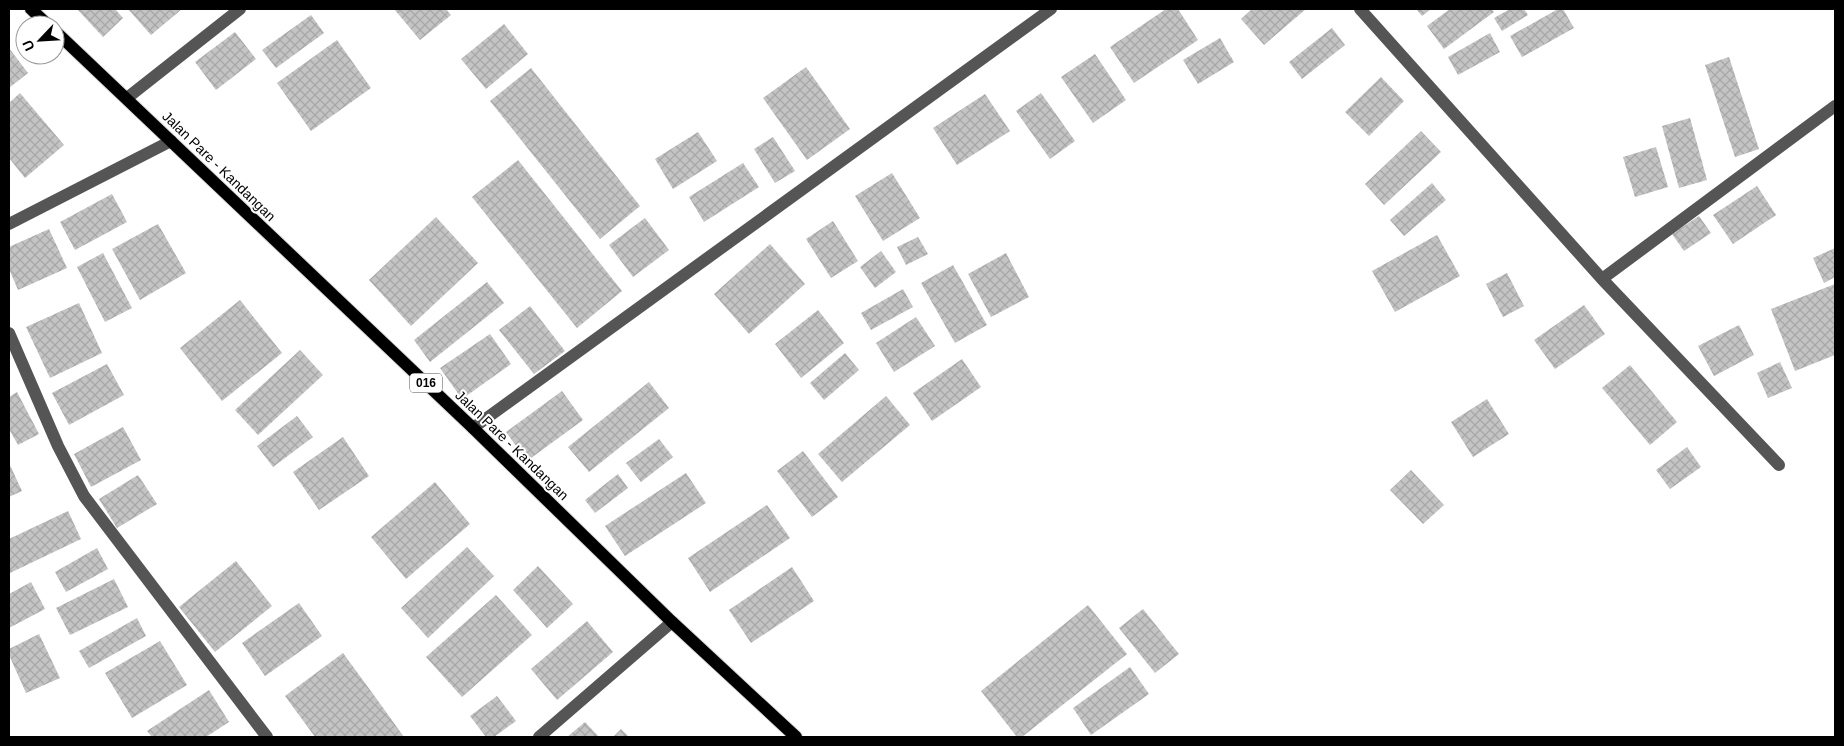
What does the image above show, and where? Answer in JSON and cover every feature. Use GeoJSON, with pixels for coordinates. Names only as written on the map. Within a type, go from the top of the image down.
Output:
{"type":"FeatureCollection","features":[{"type":"Feature","properties":{"kind":"main road","name":"Jalan Pare - Kandangan"},"geometry":{"type":"LineString","coordinates":[[65,40],[473,428],[672,622],[796,737]]}},
{"type":"Feature","properties":{"kind":"street"},"geometry":{"type":"LineString","coordinates":[[127,98],[240,9]]}},
{"type":"Feature","properties":{"kind":"street"},"geometry":{"type":"LineString","coordinates":[[473,428],[1052,9]]}},
{"type":"Feature","properties":{"kind":"street"},"geometry":{"type":"LineString","coordinates":[[1360,9],[1602,279],[1779,465]]}},
{"type":"Feature","properties":{"kind":"street"},"geometry":{"type":"LineString","coordinates":[[1602,279],[1835,106]]}},
{"type":"Feature","properties":{"kind":"street"},"geometry":{"type":"LineString","coordinates":[[9,224],[171,141]]}},
{"type":"Feature","properties":{"kind":"street"},"geometry":{"type":"LineString","coordinates":[[9,332],[58,446],[84,496],[267,737]]}},
{"type":"Feature","properties":{"kind":"street"},"geometry":{"type":"LineString","coordinates":[[540,737],[672,622]]}},
{"type":"Feature","properties":{"kind":"building"},"geometry":{"type":"Polygon","coordinates":[[[77,9],[115,9],[123,18],[103,37],[77,9]]]}},
{"type":"Feature","properties":{"kind":"building"},"geometry":{"type":"Polygon","coordinates":[[[128,9],[182,9],[151,35],[128,9]]]}},
{"type":"Feature","properties":{"kind":"building"},"geometry":{"type":"Polygon","coordinates":[[[394,9],[446,9],[451,15],[420,40],[394,9]]]}},
{"type":"Feature","properties":{"kind":"building"},"geometry":{"type":"Polygon","coordinates":[[[1166,9],[1178,9],[1198,40],[1134,83],[1110,47],[1166,9]]]}},
{"type":"Feature","properties":{"kind":"building"},"geometry":{"type":"Polygon","coordinates":[[[1252,9],[1306,9],[1264,45],[1241,19],[1252,9]]]}},
{"type":"Feature","properties":{"kind":"building"},"geometry":{"type":"Polygon","coordinates":[[[1416,9],[1431,9],[1422,16],[1416,9]]]}},
{"type":"Feature","properties":{"kind":"building"},"geometry":{"type":"Polygon","coordinates":[[[1450,9],[1492,9],[1494,12],[1444,49],[1427,26],[1450,9]]]}},
{"type":"Feature","properties":{"kind":"building"},"geometry":{"type":"Polygon","coordinates":[[[1510,9],[1524,9],[1528,15],[1502,31],[1494,18],[1510,9]]]}},
{"type":"Feature","properties":{"kind":"building"},"geometry":{"type":"Polygon","coordinates":[[[1558,9],[1563,9],[1574,28],[1522,57],[1510,36],[1558,9]]]}},
{"type":"Feature","properties":{"kind":"building"},"geometry":{"type":"Polygon","coordinates":[[[311,15],[324,33],[276,68],[262,50],[311,15]]]}},
{"type":"Feature","properties":{"kind":"building"},"geometry":{"type":"Polygon","coordinates":[[[504,24],[528,54],[486,89],[461,59],[504,24]]]}},
{"type":"Feature","properties":{"kind":"building"},"geometry":{"type":"Polygon","coordinates":[[[1332,28],[1345,45],[1302,79],[1289,62],[1332,28]]]}},
{"type":"Feature","properties":{"kind":"building"},"geometry":{"type":"Polygon","coordinates":[[[235,32],[256,59],[216,90],[195,62],[235,32]]]}},
{"type":"Feature","properties":{"kind":"building"},"geometry":{"type":"Polygon","coordinates":[[[1490,33],[1500,52],[1458,75],[1448,57],[1490,33]]]}},
{"type":"Feature","properties":{"kind":"building"},"geometry":{"type":"Polygon","coordinates":[[[1220,38],[1234,62],[1198,84],[1183,60],[1220,38]]]}},
{"type":"Feature","properties":{"kind":"building"},"geometry":{"type":"Polygon","coordinates":[[[337,40],[371,88],[311,131],[277,83],[337,40]]]}},
{"type":"Feature","properties":{"kind":"building"},"geometry":{"type":"Polygon","coordinates":[[[9,48],[15,56],[15,65],[22,65],[28,73],[9,88],[9,48]]]}},
{"type":"Feature","properties":{"kind":"building"},"geometry":{"type":"Polygon","coordinates":[[[1095,54],[1126,100],[1093,123],[1061,77],[1095,54]]]}},
{"type":"Feature","properties":{"kind":"building"},"geometry":{"type":"Polygon","coordinates":[[[1729,57],[1759,149],[1735,157],[1705,65],[1729,57]]]}},
{"type":"Feature","properties":{"kind":"building"},"geometry":{"type":"Polygon","coordinates":[[[806,67],[850,129],[807,160],[763,98],[806,67]]]}},
{"type":"Feature","properties":{"kind":"building"},"geometry":{"type":"Polygon","coordinates":[[[531,68],[640,206],[600,239],[490,101],[531,68]]]}},
{"type":"Feature","properties":{"kind":"building"},"geometry":{"type":"Polygon","coordinates":[[[1381,77],[1404,101],[1369,136],[1345,112],[1381,77]]]}},
{"type":"Feature","properties":{"kind":"building"},"geometry":{"type":"Polygon","coordinates":[[[20,93],[64,145],[25,178],[9,158],[9,103],[20,93]]]}},
{"type":"Feature","properties":{"kind":"building"},"geometry":{"type":"Polygon","coordinates":[[[1041,93],[1075,141],[1050,159],[1016,111],[1041,93]]]}},
{"type":"Feature","properties":{"kind":"building"},"geometry":{"type":"Polygon","coordinates":[[[985,94],[1010,131],[957,165],[933,128],[985,94]]]}},
{"type":"Feature","properties":{"kind":"building"},"geometry":{"type":"Polygon","coordinates":[[[1690,118],[1707,180],[1679,188],[1662,126],[1690,118]]]}},
{"type":"Feature","properties":{"kind":"building"},"geometry":{"type":"Polygon","coordinates":[[[1421,131],[1441,152],[1384,205],[1365,184],[1421,131]]]}},
{"type":"Feature","properties":{"kind":"building"},"geometry":{"type":"Polygon","coordinates":[[[698,132],[717,161],[673,189],[655,159],[698,132]]]}},
{"type":"Feature","properties":{"kind":"building"},"geometry":{"type":"Polygon","coordinates":[[[773,137],[795,171],[775,183],[754,149],[773,137]]]}},
{"type":"Feature","properties":{"kind":"building"},"geometry":{"type":"Polygon","coordinates":[[[1656,147],[1668,187],[1635,197],[1623,157],[1656,147]]]}},
{"type":"Feature","properties":{"kind":"building"},"geometry":{"type":"Polygon","coordinates":[[[518,160],[622,291],[577,328],[472,197],[518,160]]]}},
{"type":"Feature","properties":{"kind":"building"},"geometry":{"type":"Polygon","coordinates":[[[743,163],[759,187],[704,222],[689,197],[743,163]]]}},
{"type":"Feature","properties":{"kind":"building"},"geometry":{"type":"Polygon","coordinates":[[[892,173],[920,218],[883,241],[855,196],[892,173]]]}},
{"type":"Feature","properties":{"kind":"building"},"geometry":{"type":"Polygon","coordinates":[[[1432,183],[1446,200],[1404,236],[1390,220],[1432,183]]]}},
{"type":"Feature","properties":{"kind":"building"},"geometry":{"type":"Polygon","coordinates":[[[1757,186],[1776,215],[1733,244],[1713,215],[1757,186]]]}},
{"type":"Feature","properties":{"kind":"building"},"geometry":{"type":"Polygon","coordinates":[[[112,194],[127,222],[75,250],[60,222],[112,194]]]}},
{"type":"Feature","properties":{"kind":"building"},"geometry":{"type":"Polygon","coordinates":[[[1699,216],[1711,233],[1684,251],[1672,234],[1699,216]]]}},
{"type":"Feature","properties":{"kind":"building"},"geometry":{"type":"Polygon","coordinates":[[[436,217],[478,263],[411,326],[369,280],[436,217]]]}},
{"type":"Feature","properties":{"kind":"building"},"geometry":{"type":"Polygon","coordinates":[[[645,218],[669,250],[633,277],[609,245],[645,218]]]}},
{"type":"Feature","properties":{"kind":"building"},"geometry":{"type":"Polygon","coordinates":[[[833,221],[858,261],[831,278],[806,239],[833,221]]]}},
{"type":"Feature","properties":{"kind":"building"},"geometry":{"type":"Polygon","coordinates":[[[158,224],[186,273],[140,300],[112,249],[158,224]]]}},
{"type":"Feature","properties":{"kind":"building"},"geometry":{"type":"Polygon","coordinates":[[[49,229],[67,268],[18,290],[9,269],[9,247],[49,229]]]}},
{"type":"Feature","properties":{"kind":"building"},"geometry":{"type":"Polygon","coordinates":[[[1437,235],[1460,276],[1395,312],[1372,271],[1437,235]]]}},
{"type":"Feature","properties":{"kind":"building"},"geometry":{"type":"Polygon","coordinates":[[[918,237],[928,254],[906,265],[897,247],[918,237]]]}},
{"type":"Feature","properties":{"kind":"building"},"geometry":{"type":"Polygon","coordinates":[[[770,244],[805,284],[749,334],[714,294],[770,244]]]}},
{"type":"Feature","properties":{"kind":"building"},"geometry":{"type":"Polygon","coordinates":[[[1835,248],[1835,277],[1824,283],[1813,258],[1835,248]]]}},
{"type":"Feature","properties":{"kind":"building"},"geometry":{"type":"Polygon","coordinates":[[[881,251],[896,272],[875,288],[860,267],[881,251]]]}},
{"type":"Feature","properties":{"kind":"building"},"geometry":{"type":"Polygon","coordinates":[[[103,253],[132,308],[105,322],[77,267],[103,253]]]}},
{"type":"Feature","properties":{"kind":"building"},"geometry":{"type":"Polygon","coordinates":[[[1006,253],[1029,297],[991,317],[968,274],[1006,253]]]}},
{"type":"Feature","properties":{"kind":"building"},"geometry":{"type":"Polygon","coordinates":[[[953,265],[987,325],[955,343],[921,283],[953,265]]]}},
{"type":"Feature","properties":{"kind":"building"},"geometry":{"type":"Polygon","coordinates":[[[1507,273],[1524,306],[1503,317],[1486,284],[1507,273]]]}},
{"type":"Feature","properties":{"kind":"building"},"geometry":{"type":"Polygon","coordinates":[[[487,282],[504,303],[430,362],[414,340],[487,282]]]}},
{"type":"Feature","properties":{"kind":"building"},"geometry":{"type":"Polygon","coordinates":[[[1835,284],[1835,355],[1795,371],[1771,309],[1835,284]]]}},
{"type":"Feature","properties":{"kind":"building"},"geometry":{"type":"Polygon","coordinates":[[[903,289],[913,307],[871,330],[861,313],[903,289]]]}},
{"type":"Feature","properties":{"kind":"building"},"geometry":{"type":"Polygon","coordinates":[[[240,300],[282,353],[222,401],[180,348],[240,300]]]}},
{"type":"Feature","properties":{"kind":"building"},"geometry":{"type":"Polygon","coordinates":[[[79,303],[102,353],[50,378],[26,327],[79,303]]]}},
{"type":"Feature","properties":{"kind":"building"},"geometry":{"type":"Polygon","coordinates":[[[1584,305],[1605,334],[1555,369],[1534,340],[1584,305]]]}},
{"type":"Feature","properties":{"kind":"building"},"geometry":{"type":"Polygon","coordinates":[[[530,306],[565,351],[534,374],[499,330],[530,306]]]}},
{"type":"Feature","properties":{"kind":"building"},"geometry":{"type":"Polygon","coordinates":[[[818,310],[844,343],[801,378],[775,344],[818,310]]]}},
{"type":"Feature","properties":{"kind":"building"},"geometry":{"type":"Polygon","coordinates":[[[916,317],[935,346],[894,372],[876,343],[916,317]]]}},
{"type":"Feature","properties":{"kind":"building"},"geometry":{"type":"Polygon","coordinates":[[[1739,325],[1754,355],[1714,376],[1698,346],[1739,325]]]}},
{"type":"Feature","properties":{"kind":"building"},"geometry":{"type":"Polygon","coordinates":[[[490,334],[511,364],[462,399],[440,368],[490,334]]]}},
{"type":"Feature","properties":{"kind":"building"},"geometry":{"type":"Polygon","coordinates":[[[300,350],[323,375],[258,435],[235,410],[300,350]]]}},
{"type":"Feature","properties":{"kind":"building"},"geometry":{"type":"Polygon","coordinates":[[[845,353],[859,370],[824,400],[810,383],[845,353]]]}},
{"type":"Feature","properties":{"kind":"building"},"geometry":{"type":"Polygon","coordinates":[[[962,359],[981,387],[932,421],[913,393],[962,359]]]}},
{"type":"Feature","properties":{"kind":"building"},"geometry":{"type":"Polygon","coordinates":[[[1780,362],[1792,388],[1768,398],[1757,373],[1780,362]]]}},
{"type":"Feature","properties":{"kind":"building"},"geometry":{"type":"Polygon","coordinates":[[[107,364],[124,395],[69,425],[52,393],[107,364]]]}},
{"type":"Feature","properties":{"kind":"building"},"geometry":{"type":"Polygon","coordinates":[[[1630,365],[1677,422],[1650,445],[1602,388],[1630,365]]]}},
{"type":"Feature","properties":{"kind":"building"},"geometry":{"type":"Polygon","coordinates":[[[649,382],[669,408],[589,472],[568,447],[649,382]]]}},
{"type":"Feature","properties":{"kind":"building"},"geometry":{"type":"Polygon","coordinates":[[[562,391],[583,420],[527,461],[506,432],[562,391]]]}},
{"type":"Feature","properties":{"kind":"building"},"geometry":{"type":"Polygon","coordinates":[[[17,392],[39,434],[18,445],[9,429],[9,397],[17,392]]]}},
{"type":"Feature","properties":{"kind":"building"},"geometry":{"type":"Polygon","coordinates":[[[886,396],[910,425],[842,482],[818,454],[886,396]]]}},
{"type":"Feature","properties":{"kind":"building"},"geometry":{"type":"Polygon","coordinates":[[[1487,399],[1509,434],[1473,457],[1451,422],[1487,399]]]}},
{"type":"Feature","properties":{"kind":"building"},"geometry":{"type":"Polygon","coordinates":[[[297,416],[313,437],[273,467],[257,446],[297,416]]]}},
{"type":"Feature","properties":{"kind":"building"},"geometry":{"type":"Polygon","coordinates":[[[123,427],[141,460],[91,487],[74,454],[123,427]]]}},
{"type":"Feature","properties":{"kind":"building"},"geometry":{"type":"Polygon","coordinates":[[[343,437],[369,476],[319,510],[293,472],[343,437]]]}},
{"type":"Feature","properties":{"kind":"building"},"geometry":{"type":"Polygon","coordinates":[[[659,439],[673,457],[641,482],[626,463],[659,439]]]}},
{"type":"Feature","properties":{"kind":"building"},"geometry":{"type":"Polygon","coordinates":[[[1687,447],[1701,467],[1670,489],[1656,470],[1687,447]]]}},
{"type":"Feature","properties":{"kind":"building"},"geometry":{"type":"Polygon","coordinates":[[[803,451],[838,497],[812,517],[777,471],[803,451]]]}},
{"type":"Feature","properties":{"kind":"building"},"geometry":{"type":"Polygon","coordinates":[[[9,463],[22,491],[9,497],[9,463]]]}},
{"type":"Feature","properties":{"kind":"building"},"geometry":{"type":"Polygon","coordinates":[[[1411,470],[1444,505],[1423,524],[1390,490],[1411,470]]]}},
{"type":"Feature","properties":{"kind":"building"},"geometry":{"type":"Polygon","coordinates":[[[686,473],[706,503],[625,556],[605,526],[686,473]]]}},
{"type":"Feature","properties":{"kind":"building"},"geometry":{"type":"Polygon","coordinates":[[[618,474],[628,488],[595,513],[585,500],[618,474]]]}},
{"type":"Feature","properties":{"kind":"building"},"geometry":{"type":"Polygon","coordinates":[[[138,475],[157,504],[117,528],[99,499],[138,475]]]}},
{"type":"Feature","properties":{"kind":"building"},"geometry":{"type":"Polygon","coordinates":[[[435,482],[470,524],[406,579],[371,537],[435,482]]]}},
{"type":"Feature","properties":{"kind":"building"},"geometry":{"type":"Polygon","coordinates":[[[767,505],[790,538],[710,592],[688,558],[767,505]]]}},
{"type":"Feature","properties":{"kind":"building"},"geometry":{"type":"Polygon","coordinates":[[[68,511],[81,539],[10,573],[9,539],[68,511]]]}},
{"type":"Feature","properties":{"kind":"building"},"geometry":{"type":"Polygon","coordinates":[[[467,547],[494,576],[428,638],[401,608],[467,547]]]}},
{"type":"Feature","properties":{"kind":"building"},"geometry":{"type":"Polygon","coordinates":[[[97,548],[108,569],[66,592],[55,572],[97,548]]]}},
{"type":"Feature","properties":{"kind":"building"},"geometry":{"type":"Polygon","coordinates":[[[236,561],[272,606],[215,652],[179,607],[236,561]]]}},
{"type":"Feature","properties":{"kind":"building"},"geometry":{"type":"Polygon","coordinates":[[[538,566],[573,604],[547,628],[513,590],[538,566]]]}},
{"type":"Feature","properties":{"kind":"building"},"geometry":{"type":"Polygon","coordinates":[[[792,567],[814,601],[751,643],[729,610],[792,567]]]}},
{"type":"Feature","properties":{"kind":"building"},"geometry":{"type":"Polygon","coordinates":[[[114,579],[128,607],[70,635],[56,608],[114,579]]]}},
{"type":"Feature","properties":{"kind":"building"},"geometry":{"type":"Polygon","coordinates":[[[31,582],[45,609],[9,628],[9,594],[31,582]]]}},
{"type":"Feature","properties":{"kind":"building"},"geometry":{"type":"Polygon","coordinates":[[[496,595],[532,635],[462,697],[426,657],[496,595]]]}},
{"type":"Feature","properties":{"kind":"building"},"geometry":{"type":"Polygon","coordinates":[[[299,603],[322,636],[265,676],[242,643],[299,603]]]}},
{"type":"Feature","properties":{"kind":"building"},"geometry":{"type":"Polygon","coordinates":[[[1088,605],[1127,654],[1022,737],[1017,737],[981,691],[1088,605]]]}},
{"type":"Feature","properties":{"kind":"building"},"geometry":{"type":"Polygon","coordinates":[[[1143,609],[1179,654],[1155,673],[1119,628],[1143,609]]]}},
{"type":"Feature","properties":{"kind":"building"},"geometry":{"type":"Polygon","coordinates":[[[137,618],[146,636],[89,668],[79,651],[137,618]]]}},
{"type":"Feature","properties":{"kind":"building"},"geometry":{"type":"Polygon","coordinates":[[[587,621],[613,652],[557,700],[531,669],[587,621]]]}},
{"type":"Feature","properties":{"kind":"building"},"geometry":{"type":"Polygon","coordinates":[[[39,634],[60,678],[26,693],[9,655],[9,649],[39,634]]]}},
{"type":"Feature","properties":{"kind":"building"},"geometry":{"type":"Polygon","coordinates":[[[160,641],[187,685],[132,718],[105,673],[160,641]]]}},
{"type":"Feature","properties":{"kind":"building"},"geometry":{"type":"Polygon","coordinates":[[[343,653],[404,737],[315,737],[285,696],[343,653]]]}},
{"type":"Feature","properties":{"kind":"building"},"geometry":{"type":"Polygon","coordinates":[[[1130,667],[1149,694],[1091,735],[1073,708],[1130,667]]]}},
{"type":"Feature","properties":{"kind":"building"},"geometry":{"type":"Polygon","coordinates":[[[209,690],[229,722],[206,737],[152,737],[147,731],[209,690]]]}},
{"type":"Feature","properties":{"kind":"building"},"geometry":{"type":"Polygon","coordinates":[[[497,696],[516,721],[494,737],[486,737],[470,716],[497,696]]]}},
{"type":"Feature","properties":{"kind":"building"},"geometry":{"type":"Polygon","coordinates":[[[585,722],[599,737],[567,737],[585,722]]]}},
{"type":"Feature","properties":{"kind":"building"},"geometry":{"type":"Polygon","coordinates":[[[621,729],[629,737],[613,737],[621,729]]]}}]}
